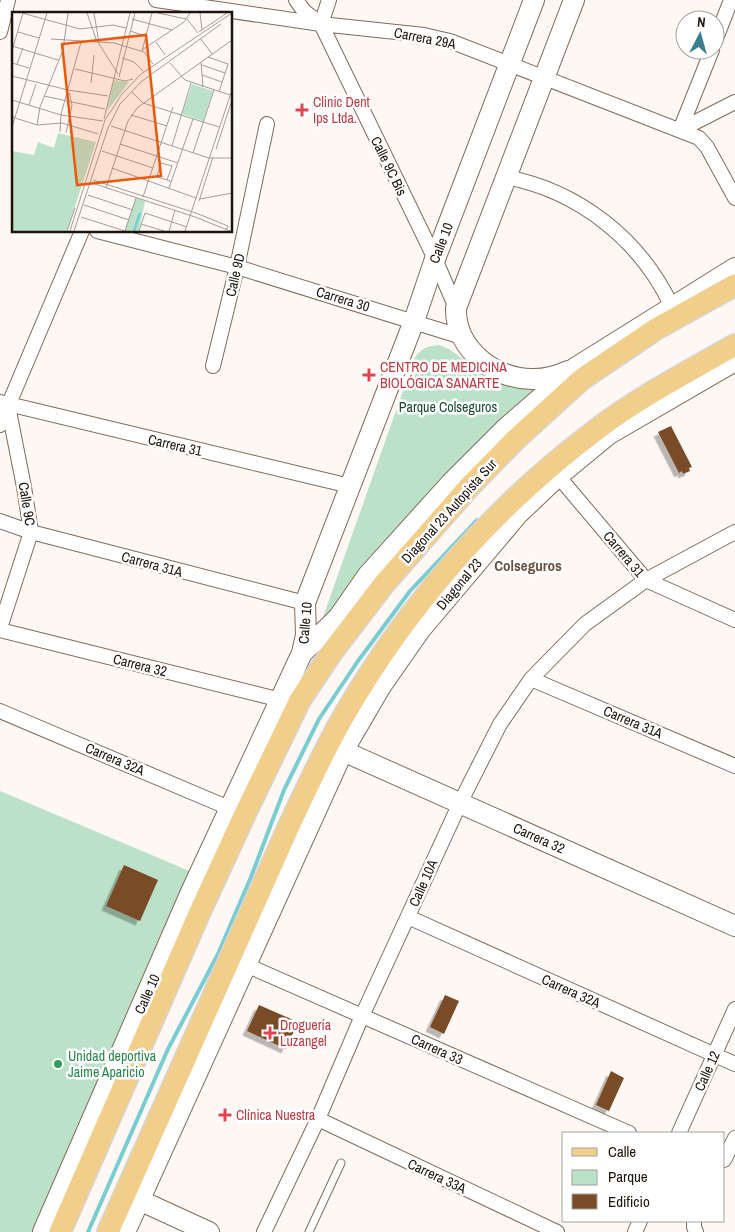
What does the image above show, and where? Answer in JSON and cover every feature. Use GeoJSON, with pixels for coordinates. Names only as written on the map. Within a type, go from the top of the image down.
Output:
{"type":"FeatureCollection","features":[{"type":"Feature","properties":{"kind":"main road","name":"Diagonal 23 Autopista Sur"},"geometry":{"type":"LineString","coordinates":[[237,811],[300,700],[332,652],[464,481],[515,440],[582,379],[656,329],[735,280]]}},
{"type":"Feature","properties":{"kind":"main road"},"geometry":{"type":"LineString","coordinates":[[108,1232],[296,832],[345,714],[412,614],[484,530],[555,462],[598,428],[651,393],[735,345]]}},
{"type":"Feature","properties":{"kind":"main road","name":"Calle 10"},"geometry":{"type":"LineString","coordinates":[[60,1232],[193,901],[212,886],[237,811]]}},
{"type":"Feature","properties":{"kind":"street"},"geometry":{"type":"LineString","coordinates":[[0,32],[8,0]]}},
{"type":"Feature","properties":{"kind":"street","name":"Calle 9C Bis"},"geometry":{"type":"LineString","coordinates":[[296,0],[304,11],[321,24],[435,258],[456,308]]}},
{"type":"Feature","properties":{"kind":"street"},"geometry":{"type":"LineString","coordinates":[[321,24],[329,0]]}},
{"type":"Feature","properties":{"kind":"street","name":"Calle 10"},"geometry":{"type":"LineString","coordinates":[[43,1232],[193,901],[237,811],[281,700],[302,653],[306,635],[305,603],[414,321],[435,258],[534,0]]}},
{"type":"Feature","properties":{"kind":"street"},"geometry":{"type":"LineString","coordinates":[[574,0],[456,308],[458,328],[462,337],[480,360],[506,374],[520,378],[535,379],[556,376],[575,368]]}},
{"type":"Feature","properties":{"kind":"street","name":"Carrera 29A"},"geometry":{"type":"LineString","coordinates":[[160,5],[219,12]]}},
{"type":"Feature","properties":{"kind":"street","name":"Carrera 29A"},"geometry":{"type":"LineString","coordinates":[[232,13],[424,35],[450,41],[510,63],[699,138],[707,147],[735,198]]}},
{"type":"Feature","properties":{"kind":"street"},"geometry":{"type":"LineString","coordinates":[[680,130],[708,60]]}},
{"type":"Feature","properties":{"kind":"street"},"geometry":{"type":"LineString","coordinates":[[680,130],[735,102]]}},
{"type":"Feature","properties":{"kind":"street","name":"Calle 9D"},"geometry":{"type":"LineString","coordinates":[[213,366],[237,267],[267,124]]}},
{"type":"Feature","properties":{"kind":"street"},"geometry":{"type":"LineString","coordinates":[[506,177],[548,189],[578,203],[606,222],[630,244],[651,270],[672,307]]}},
{"type":"Feature","properties":{"kind":"street"},"geometry":{"type":"LineString","coordinates":[[0,425],[4,404],[82,232]]}},
{"type":"Feature","properties":{"kind":"street","name":"Carrera 30"},"geometry":{"type":"LineString","coordinates":[[100,232],[237,267],[462,337]]}},
{"type":"Feature","properties":{"kind":"street"},"geometry":{"type":"LineString","coordinates":[[302,653],[338,618],[368,575],[464,481],[506,428],[575,368],[672,307],[735,280]]}},
{"type":"Feature","properties":{"kind":"street","name":"Diagonal 23"},"geometry":{"type":"LineString","coordinates":[[296,832],[381,686],[420,630],[518,514],[558,476],[609,434],[735,361]]}},
{"type":"Feature","properties":{"kind":"street","name":"Carrera 31"},"geometry":{"type":"LineString","coordinates":[[4,404],[350,486]]}},
{"type":"Feature","properties":{"kind":"street","name":"Calle 9C"},"geometry":{"type":"LineString","coordinates":[[0,629],[31,532],[24,487],[4,404]]}},
{"type":"Feature","properties":{"kind":"street","name":"Carrera 31"},"geometry":{"type":"LineString","coordinates":[[558,476],[646,580],[735,620]]}},
{"type":"Feature","properties":{"kind":"street","name":"Carrera 31A"},"geometry":{"type":"LineString","coordinates":[[0,521],[31,532],[305,603]]}},
{"type":"Feature","properties":{"kind":"street","name":"Calle 10A"},"geometry":{"type":"LineString","coordinates":[[264,1232],[318,1119],[362,1016],[460,803],[500,724],[531,678],[585,624],[646,580],[735,532]]}},
{"type":"Feature","properties":{"kind":"street","name":"Carrera 32"},"geometry":{"type":"LineString","coordinates":[[0,629],[281,700]]}},
{"type":"Feature","properties":{"kind":"street","name":"Carrera 31A"},"geometry":{"type":"LineString","coordinates":[[531,678],[735,766]]}},
{"type":"Feature","properties":{"kind":"street","name":"Carrera 32A"},"geometry":{"type":"LineString","coordinates":[[0,711],[237,811]]}},
{"type":"Feature","properties":{"kind":"street","name":"Carrera 32"},"geometry":{"type":"LineString","coordinates":[[343,750],[735,926]]}},
{"type":"Feature","properties":{"kind":"street"},"geometry":{"type":"LineString","coordinates":[[126,1232],[246,965],[296,832]]}},
{"type":"Feature","properties":{"kind":"street","name":"Carrera 32A"},"geometry":{"type":"LineString","coordinates":[[408,917],[735,1064]]}},
{"type":"Feature","properties":{"kind":"street","name":"Carrera 33"},"geometry":{"type":"LineString","coordinates":[[246,965],[627,1132]]}},
{"type":"Feature","properties":{"kind":"street","name":"Calle 12"},"geometry":{"type":"LineString","coordinates":[[679,1132],[735,1009]]}},
{"type":"Feature","properties":{"kind":"street","name":"Carrera 33A"},"geometry":{"type":"LineString","coordinates":[[318,1119],[558,1232]]}},
{"type":"Feature","properties":{"kind":"street"},"geometry":{"type":"LineString","coordinates":[[725,1158],[735,1138]]}},
{"type":"Feature","properties":{"kind":"street"},"geometry":{"type":"LineString","coordinates":[[139,1200],[209,1232]]}},
{"type":"Feature","properties":{"kind":"lane"},"geometry":{"type":"LineString","coordinates":[[310,1232],[341,1163]]}},
{"type":"Feature","properties":{"kind":"green space","name":"Parque Colseguros"},"geometry":{"type":"Polygon","coordinates":[[[439,345],[449,349],[482,373],[541,386],[327,619],[323,617],[415,357],[426,348],[439,345]]]}},
{"type":"Feature","properties":{"kind":"green space","name":"Unidad deportiva Jaime Aparicio"},"geometry":{"type":"Polygon","coordinates":[[[0,791],[199,875],[43,1232],[0,1232],[0,791]]]}},
{"type":"Feature","properties":{"kind":"building"},"geometry":{"type":"Polygon","coordinates":[[[671,426],[692,467],[689,468],[690,471],[683,474],[682,471],[679,473],[658,432],[671,426]]]}},
{"type":"Feature","properties":{"kind":"building"},"geometry":{"type":"Polygon","coordinates":[[[124,865],[158,880],[140,921],[106,906],[124,865]]]}},
{"type":"Feature","properties":{"kind":"building"},"geometry":{"type":"Polygon","coordinates":[[[445,995],[459,1001],[444,1034],[430,1027],[445,995]]]}},
{"type":"Feature","properties":{"kind":"building"},"geometry":{"type":"Polygon","coordinates":[[[259,1005],[298,1022],[286,1049],[247,1031],[259,1005]]]}},
{"type":"Feature","properties":{"kind":"building"},"geometry":{"type":"Polygon","coordinates":[[[611,1071],[624,1078],[609,1111],[596,1105],[611,1071]]]}},
{"type":"Feature","properties":{"kind":"waterway"},"geometry":{"type":"LineString","coordinates":[[88,1232],[168,1049],[218,954],[251,877],[284,790],[319,719],[358,661],[410,591],[477,520]]}},
{"type":"Feature","properties":{"kind":"place","name":"Clinic Dent Ips Ltda."},"geometry":{"type":"Point","coordinates":[302,110]}},
{"type":"Feature","properties":{"kind":"place","name":"CENTRO DE MEDICINA BIOLÓGICA SANARTE"},"geometry":{"type":"Point","coordinates":[369,375]}},
{"type":"Feature","properties":{"kind":"place","name":"Droguería Luzangel"},"geometry":{"type":"Point","coordinates":[270,1033]}},
{"type":"Feature","properties":{"kind":"place","name":"Unidad deportiva Jaime Aparicio"},"geometry":{"type":"Point","coordinates":[58,1064]}},
{"type":"Feature","properties":{"kind":"place","name":"Clínica Nuestra"},"geometry":{"type":"Point","coordinates":[225,1115]}},
{"type":"Feature","properties":{"kind":"district","name":"Colseguros"},"geometry":{"type":"Point","coordinates":[528,566]}}]}
